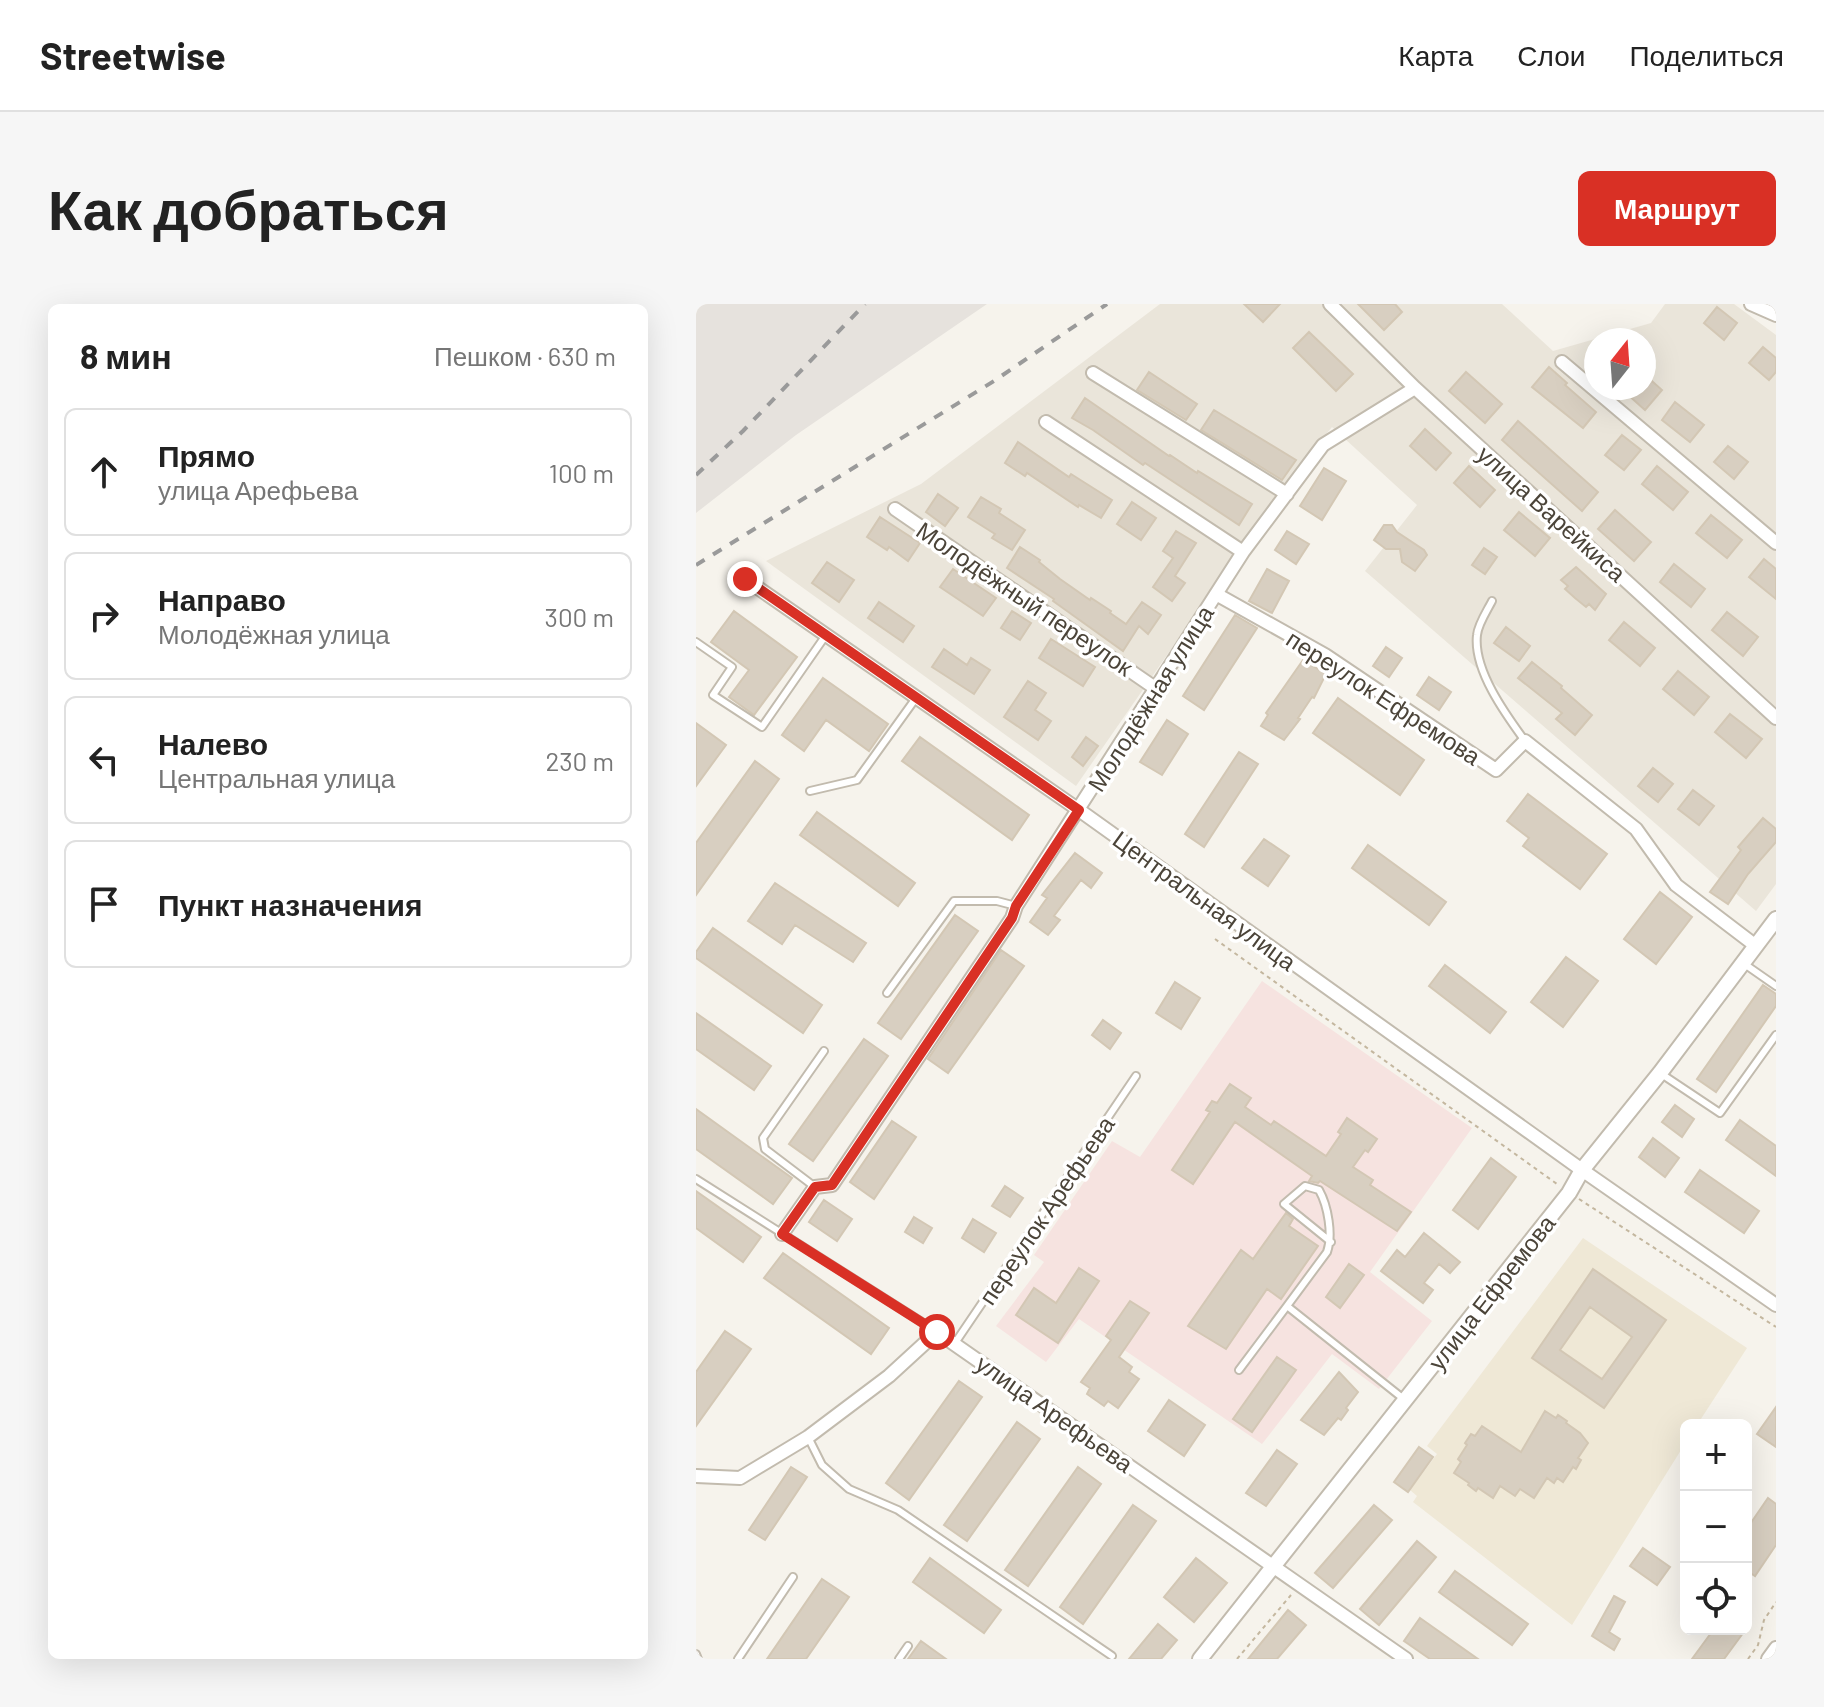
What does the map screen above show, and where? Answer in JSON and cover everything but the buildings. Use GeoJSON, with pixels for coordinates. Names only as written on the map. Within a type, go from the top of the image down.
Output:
{"type":"FeatureCollection","features":[{"type":"Feature","properties":{"kind":"street","name":"улица Варейкиса"},"geometry":{"type":"LineString","coordinates":[[1330,304],[1415,388],[1776,718]]}},
{"type":"Feature","properties":{"kind":"street"},"geometry":{"type":"LineString","coordinates":[[1751,304],[1776,315]]}},
{"type":"Feature","properties":{"kind":"street"},"geometry":{"type":"LineString","coordinates":[[1562,362],[1776,543]]}},
{"type":"Feature","properties":{"kind":"street"},"geometry":{"type":"LineString","coordinates":[[1093,373],[1287,494]]}},
{"type":"Feature","properties":{"kind":"street","name":"Молодёжная улица"},"geometry":{"type":"LineString","coordinates":[[782,1234],[815,1187],[832,1185],[1012,918],[1016,906],[1243,552],[1323,445],[1415,388]]}},
{"type":"Feature","properties":{"kind":"street"},"geometry":{"type":"LineString","coordinates":[[1046,422],[1243,552]]}},
{"type":"Feature","properties":{"kind":"street","name":"Молодёжный переулок"},"geometry":{"type":"LineString","coordinates":[[895,509],[1155,688]]}},
{"type":"Feature","properties":{"kind":"street","name":"Центральная улица"},"geometry":{"type":"LineString","coordinates":[[745,579],[1079,810],[1776,1305]]}},
{"type":"Feature","properties":{"kind":"street","name":"переулок Ефремова"},"geometry":{"type":"LineString","coordinates":[[1216,594],[1325,655],[1496,770],[1525,741]]}},
{"type":"Feature","properties":{"kind":"street"},"geometry":{"type":"LineString","coordinates":[[1525,741],[1636,829],[1676,885],[1756,946]]}},
{"type":"Feature","properties":{"kind":"street","name":"улица Ефремова"},"geometry":{"type":"LineString","coordinates":[[1200,1659],[1569,1193],[1582,1170],[1776,919]]}},
{"type":"Feature","properties":{"kind":"street"},"geometry":{"type":"LineString","coordinates":[[696,1476],[740,1478],[808,1437],[889,1376],[937,1332]]}},
{"type":"Feature","properties":{"kind":"street","name":"улица Арефьева"},"geometry":{"type":"LineString","coordinates":[[937,1332],[1406,1659]]}},
{"type":"Feature","properties":{"kind":"street"},"geometry":{"type":"LineString","coordinates":[[1768,1659],[1776,1648]]}},
{"type":"Feature","properties":{"kind":"lane"},"geometry":{"type":"LineString","coordinates":[[1492,601],[1477,634],[1479,654],[1494,698],[1525,741]]}},
{"type":"Feature","properties":{"kind":"lane"},"geometry":{"type":"LineString","coordinates":[[696,642],[732,667],[713,695],[762,727],[826,635]]}},
{"type":"Feature","properties":{"kind":"lane"},"geometry":{"type":"LineString","coordinates":[[810,791],[857,780],[916,698]]}},
{"type":"Feature","properties":{"kind":"lane"},"geometry":{"type":"LineString","coordinates":[[887,993],[954,901],[997,901],[1016,906]]}},
{"type":"Feature","properties":{"kind":"lane"},"geometry":{"type":"LineString","coordinates":[[1743,963],[1776,986]]}},
{"type":"Feature","properties":{"kind":"lane"},"geometry":{"type":"LineString","coordinates":[[1660,1073],[1720,1113],[1776,1035]]}},
{"type":"Feature","properties":{"kind":"lane"},"geometry":{"type":"LineString","coordinates":[[815,1187],[765,1149],[763,1138],[824,1051]]}},
{"type":"Feature","properties":{"kind":"lane","name":"переулок Арефьева"},"geometry":{"type":"LineString","coordinates":[[955,1343],[1136,1076]]}},
{"type":"Feature","properties":{"kind":"lane","name":"улица Арефьева"},"geometry":{"type":"LineString","coordinates":[[696,1179],[937,1332]]}},
{"type":"Feature","properties":{"kind":"lane"},"geometry":{"type":"LineString","coordinates":[[1239,1370],[1327,1252],[1331,1242],[1324,1198],[1319,1190],[1305,1186],[1296,1191],[1284,1204],[1331,1242]]}},
{"type":"Feature","properties":{"kind":"lane"},"geometry":{"type":"LineString","coordinates":[[1287,1306],[1405,1400]]}},
{"type":"Feature","properties":{"kind":"lane"},"geometry":{"type":"LineString","coordinates":[[808,1437],[822,1465],[840,1483],[898,1510],[1112,1656]]}},
{"type":"Feature","properties":{"kind":"lane"},"geometry":{"type":"LineString","coordinates":[[738,1659],[793,1577]]}},
{"type":"Feature","properties":{"kind":"lane"},"geometry":{"type":"LineString","coordinates":[[899,1659],[908,1646]]}},
{"type":"Feature","properties":{"kind":"path"},"geometry":{"type":"LineString","coordinates":[[1215,939],[1569,1193],[1776,1327]]}},
{"type":"Feature","properties":{"kind":"path"},"geometry":{"type":"LineString","coordinates":[[1237,1659],[1300,1585]]}},
{"type":"Feature","properties":{"kind":"path"},"geometry":{"type":"LineString","coordinates":[[1748,1659],[1758,1645],[1764,1620],[1776,1602]]}},
{"type":"Feature","properties":{"kind":"shaded area"},"geometry":{"type":"Polygon","coordinates":[[[696,304],[987,304],[796,435],[696,513],[696,304]]]}},
{"type":"Feature","properties":{"kind":"shaded area"},"geometry":{"type":"Polygon","coordinates":[[[1160,304],[1502,304],[1553,351],[1584,342],[1584,400],[1656,400],[1656,328],[1634,328],[1651,323],[1665,304],[1734,304],[1776,335],[1776,884],[1756,911],[1365,571],[1417,505],[1332,427],[1290,478],[1076,786],[766,561],[921,484],[1160,304]]]}},
{"type":"Feature","properties":{"kind":"shaded area"},"geometry":{"type":"Polygon","coordinates":[[[1262,981],[1472,1128],[1370,1272],[1432,1321],[1379,1389],[1332,1354],[1262,1444],[1079,1319],[1046,1362],[996,1326],[1044,1262],[1034,1255],[1112,1141],[1140,1157],[1262,981]]]}},
{"type":"Feature","properties":{"kind":"shaded area"},"geometry":{"type":"Polygon","coordinates":[[[1583,1238],[1747,1348],[1701,1419],[1680,1419],[1680,1452],[1572,1625],[1413,1502],[1417,1496],[1410,1490],[1437,1454],[1427,1446],[1583,1238]]]}},
{"type":"Feature","properties":{"kind":"railway"},"geometry":{"type":"LineString","coordinates":[[696,475],[743,431],[865,304]]}},
{"type":"Feature","properties":{"kind":"railway"},"geometry":{"type":"LineString","coordinates":[[696,565],[994,381],[1107,304]]}},
{"type":"Feature","properties":{"kind":"route"},"geometry":{"type":"LineString","coordinates":[[745,579],[1079,810],[1016,906],[1012,918],[832,1185],[815,1187],[782,1234],[937,1332]]}}]}
